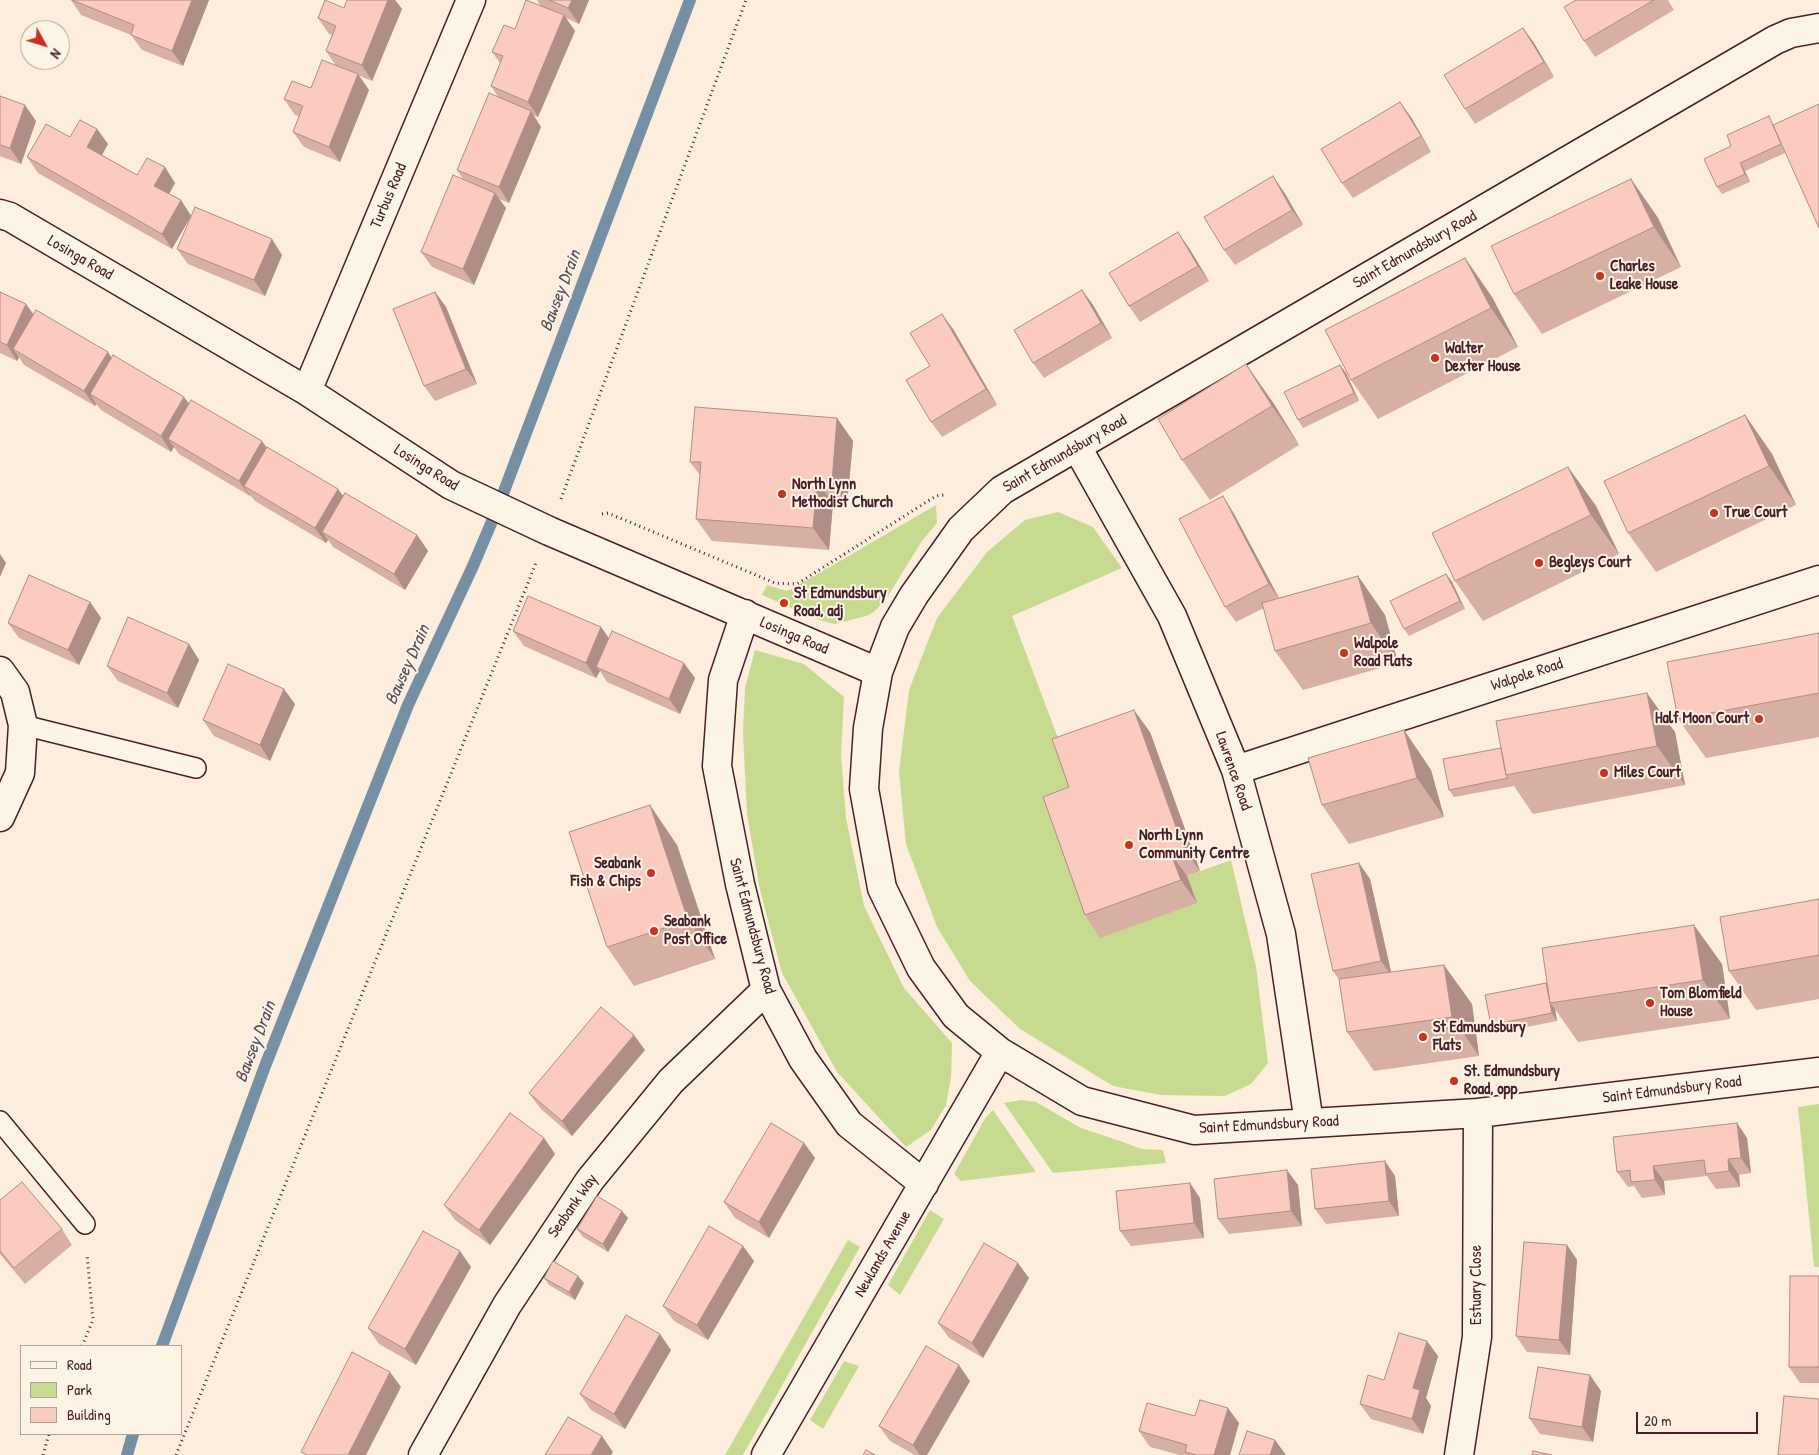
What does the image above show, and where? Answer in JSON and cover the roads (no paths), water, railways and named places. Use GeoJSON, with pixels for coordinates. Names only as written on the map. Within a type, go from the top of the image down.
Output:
{"type":"FeatureCollection","features":[{"type":"Feature","properties":{"kind":"street","name":"Turbus Road"},"geometry":{"type":"LineString","coordinates":[[307,391],[471,0]]}},
{"type":"Feature","properties":{"kind":"street","name":"Saint Edmundsbury Road"},"geometry":{"type":"LineString","coordinates":[[1819,28],[1791,33],[1775,40],[1002,490],[961,529],[914,594],[895,627],[878,672],[868,728],[864,789],[882,888],[921,968],[956,1016],[1000,1052],[1082,1101],[1194,1130],[1478,1113],[1819,1072]]}},
{"type":"Feature","properties":{"kind":"street","name":"Losinga Road"},"geometry":{"type":"LineString","coordinates":[[0,214],[10,218],[307,391],[451,485],[549,531],[878,672]]}},
{"type":"Feature","properties":{"kind":"street","name":"Lawrence Road"},"geometry":{"type":"LineString","coordinates":[[1077,447],[1172,616],[1236,770],[1281,934],[1309,1123]]}},
{"type":"Feature","properties":{"kind":"street","name":"Walpole Road"},"geometry":{"type":"LineString","coordinates":[[1236,770],[1819,580]]}},
{"type":"Feature","properties":{"kind":"street","name":"Saint Edmundsbury Road"},"geometry":{"type":"LineString","coordinates":[[745,614],[723,680],[716,766],[740,884],[766,990],[803,1059],[849,1124],[924,1184]]}},
{"type":"Feature","properties":{"kind":"street"},"geometry":{"type":"LineString","coordinates":[[0,671],[15,692],[23,725],[20,773],[0,817]]}},
{"type":"Feature","properties":{"kind":"street","name":"Seabank Way"},"geometry":{"type":"LineString","coordinates":[[422,1455],[507,1304],[590,1180],[671,1080],[766,990]]}},
{"type":"Feature","properties":{"kind":"street","name":"Newlands Avenue"},"geometry":{"type":"LineString","coordinates":[[766,1455],[1000,1052]]}},
{"type":"Feature","properties":{"kind":"street","name":"Estuary Close"},"geometry":{"type":"LineString","coordinates":[[1459,1455],[1477,1337],[1478,1113]]}},
{"type":"Feature","properties":{"kind":"lane"},"geometry":{"type":"LineString","coordinates":[[23,725],[196,768]]}},
{"type":"Feature","properties":{"kind":"lane"},"geometry":{"type":"LineString","coordinates":[[0,1121],[85,1224]]}},
{"type":"Feature","properties":{"kind":"waterway","name":"Bawsey Drain"},"geometry":{"type":"LineString","coordinates":[[162,1345],[265,1066],[408,705],[473,566],[498,507],[690,0]]}},
{"type":"Feature","properties":{"kind":"waterway","name":"Bawsey Drain"},"geometry":{"type":"LineString","coordinates":[[127,1455],[133,1435]]}},
{"type":"Feature","properties":{"kind":"place","name":"Charles Leake House"},"geometry":{"type":"Point","coordinates":[1600,276]}},
{"type":"Feature","properties":{"kind":"place","name":"Walter Dexter House"},"geometry":{"type":"Point","coordinates":[1435,358]}},
{"type":"Feature","properties":{"kind":"place","name":"North Lynn Methodist Church"},"geometry":{"type":"Point","coordinates":[782,494]}},
{"type":"Feature","properties":{"kind":"place","name":"True Court"},"geometry":{"type":"Point","coordinates":[1714,513]}},
{"type":"Feature","properties":{"kind":"place","name":"Begleys Court"},"geometry":{"type":"Point","coordinates":[1539,563]}},
{"type":"Feature","properties":{"kind":"place","name":"St Edmundsbury Road, adj"},"geometry":{"type":"Point","coordinates":[784,603]}},
{"type":"Feature","properties":{"kind":"place","name":"Walpole Road Flats"},"geometry":{"type":"Point","coordinates":[1344,653]}},
{"type":"Feature","properties":{"kind":"place","name":"Half Moon Court"},"geometry":{"type":"Point","coordinates":[1759,719]}},
{"type":"Feature","properties":{"kind":"place","name":"Miles Court"},"geometry":{"type":"Point","coordinates":[1604,773]}},
{"type":"Feature","properties":{"kind":"place","name":"North Lynn Community Centre"},"geometry":{"type":"Point","coordinates":[1129,845]}},
{"type":"Feature","properties":{"kind":"place","name":"Seabank Fish & Chips"},"geometry":{"type":"Point","coordinates":[651,873]}},
{"type":"Feature","properties":{"kind":"place","name":"Seabank Post Office"},"geometry":{"type":"Point","coordinates":[654,931]}},
{"type":"Feature","properties":{"kind":"place","name":"Tom Blomfield House"},"geometry":{"type":"Point","coordinates":[1650,1003]}},
{"type":"Feature","properties":{"kind":"place","name":"St Edmundsbury Flats"},"geometry":{"type":"Point","coordinates":[1423,1037]}},
{"type":"Feature","properties":{"kind":"place","name":"St. Edmundsbury Road, opp"},"geometry":{"type":"Point","coordinates":[1454,1081]}}]}
